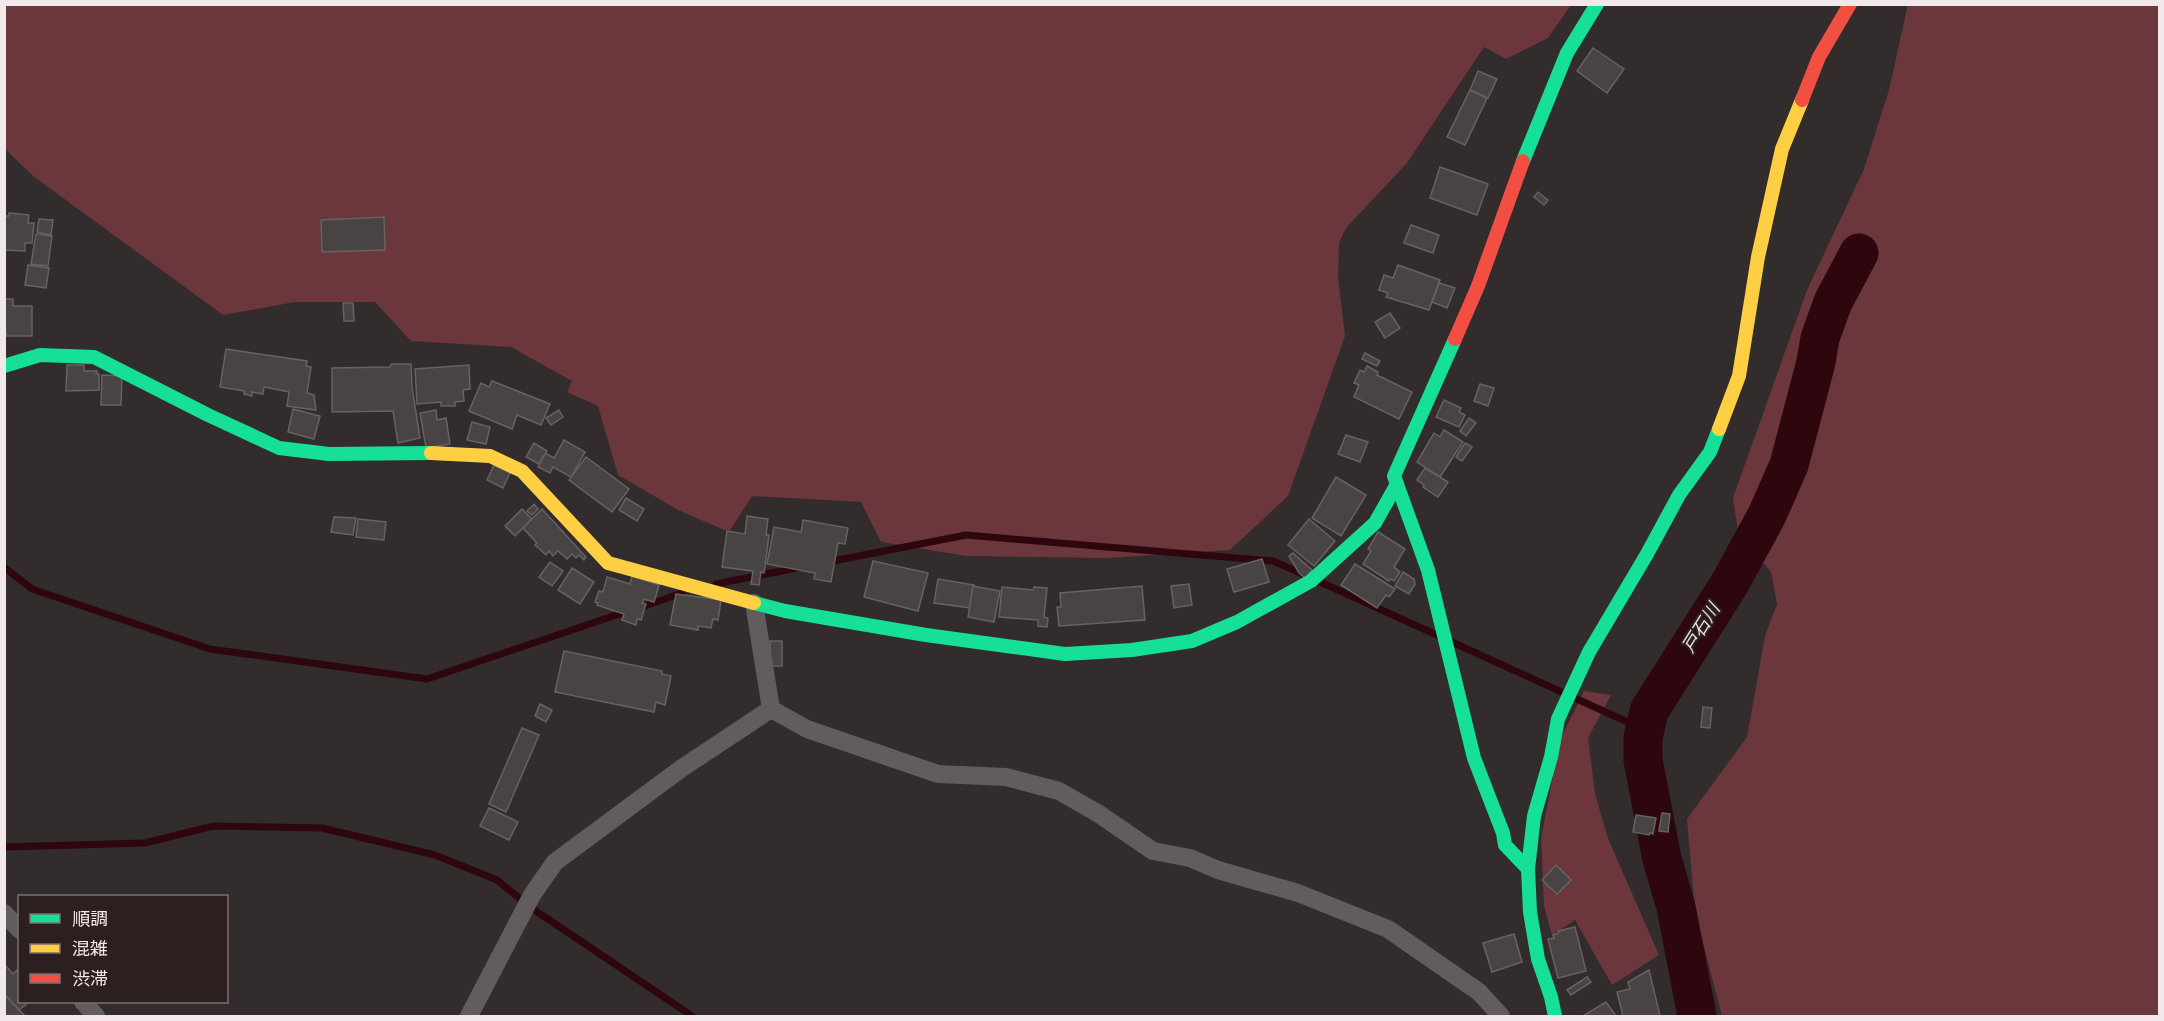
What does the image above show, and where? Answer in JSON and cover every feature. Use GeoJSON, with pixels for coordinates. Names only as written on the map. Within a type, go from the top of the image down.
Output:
{"type":"FeatureCollection","features":[{"type":"Feature","properties":{"kind":"street"},"geometry":{"type":"LineString","coordinates":[[1528,869],[1505,845],[1503,833],[1474,758],[1428,570],[1394,476],[1478,286],[1519,172],[1567,53],[1597,4]]}},
{"type":"Feature","properties":{"kind":"street"},"geometry":{"type":"LineString","coordinates":[[1555,1017],[1538,959],[1530,912],[1528,869],[1534,816],[1551,757],[1558,719],[1588,652],[1647,554],[1679,495],[1710,452],[1739,376],[1758,257],[1782,149],[1819,57],[1850,4]]}},
{"type":"Feature","properties":{"kind":"street"},"geometry":{"type":"LineString","coordinates":[[4,366],[40,355],[94,357],[279,448],[329,454],[454,453],[490,456],[522,471],[609,563],[785,611],[926,636],[1065,654],[1132,650],[1192,641],[1237,622],[1311,581],[1375,524],[1397,484]]}},
{"type":"Feature","properties":{"kind":"street"},"geometry":{"type":"LineString","coordinates":[[754,603],[771,709]]}},
{"type":"Feature","properties":{"kind":"street"},"geometry":{"type":"LineString","coordinates":[[469,1017],[532,895],[555,862],[682,768],[771,709]]}},
{"type":"Feature","properties":{"kind":"street"},"geometry":{"type":"LineString","coordinates":[[771,709],[807,729],[938,774],[1006,777],[1059,791],[1099,814],[1153,851],[1190,858],[1218,870],[1298,893],[1388,929],[1479,992],[1500,1017]]}},
{"type":"Feature","properties":{"kind":"street"},"geometry":{"type":"LineString","coordinates":[[4,913],[18,928]]}},
{"type":"Feature","properties":{"kind":"street"},"geometry":{"type":"LineString","coordinates":[[84,1003],[96,1017]]}},
{"type":"Feature","properties":{"kind":"shaded area"},"geometry":{"type":"Polygon","coordinates":[[[1908,4],[2159,5],[2159,1016],[1722,1016],[1695,912],[1687,819],[1747,737],[1765,636],[1777,604],[1771,572],[1738,531],[1733,498],[1807,290],[1864,169],[1889,90],[1908,4]]]}},
{"type":"Feature","properties":{"kind":"shaded area"},"geometry":{"type":"Polygon","coordinates":[[[4,5],[1571,5],[1548,38],[1506,59],[1484,47],[1407,163],[1346,228],[1339,243],[1338,277],[1345,336],[1288,496],[1230,550],[1107,558],[966,556],[881,542],[861,502],[752,496],[729,532],[678,510],[618,475],[598,406],[567,392],[572,381],[511,347],[411,341],[375,302],[295,302],[223,315],[33,176],[5,149],[4,5]]]}},
{"type":"Feature","properties":{"kind":"shaded area"},"geometry":{"type":"Polygon","coordinates":[[[1584,691],[1611,695],[1588,738],[1595,794],[1609,841],[1659,955],[1612,985],[1575,920],[1552,935],[1544,906],[1541,838],[1560,740],[1584,691]]]}},
{"type":"Feature","properties":{"kind":"building"},"geometry":{"type":"Polygon","coordinates":[[[1593,48],[1624,69],[1607,93],[1577,71],[1593,48]]]}},
{"type":"Feature","properties":{"kind":"building"},"geometry":{"type":"Polygon","coordinates":[[[1478,71],[1497,79],[1488,98],[1470,90],[1478,71]]]}},
{"type":"Feature","properties":{"kind":"building"},"geometry":{"type":"Polygon","coordinates":[[[1470,90],[1487,98],[1465,145],[1447,137],[1470,90]]]}},
{"type":"Feature","properties":{"kind":"building"},"geometry":{"type":"Polygon","coordinates":[[[1440,167],[1488,184],[1477,215],[1430,198],[1440,167]]]}},
{"type":"Feature","properties":{"kind":"building"},"geometry":{"type":"Polygon","coordinates":[[[1538,192],[1548,200],[1544,205],[1534,197],[1538,192]]]}},
{"type":"Feature","properties":{"kind":"building"},"geometry":{"type":"Polygon","coordinates":[[[9,213],[29,215],[28,223],[34,223],[32,243],[25,243],[25,251],[4,250],[4,216],[9,216],[9,213]]]}},
{"type":"Feature","properties":{"kind":"building"},"geometry":{"type":"Polygon","coordinates":[[[384,217],[385,250],[322,252],[321,220],[384,217]]]}},
{"type":"Feature","properties":{"kind":"building"},"geometry":{"type":"Polygon","coordinates":[[[39,219],[53,220],[51,235],[37,232],[39,219]]]}},
{"type":"Feature","properties":{"kind":"building"},"geometry":{"type":"Polygon","coordinates":[[[1411,225],[1439,235],[1433,253],[1404,243],[1411,225]]]}},
{"type":"Feature","properties":{"kind":"building"},"geometry":{"type":"Polygon","coordinates":[[[36,234],[52,236],[48,266],[31,264],[36,234]]]}},
{"type":"Feature","properties":{"kind":"building"},"geometry":{"type":"Polygon","coordinates":[[[28,265],[49,268],[46,288],[25,285],[28,265]]]}},
{"type":"Feature","properties":{"kind":"building"},"geometry":{"type":"Polygon","coordinates":[[[1398,265],[1440,280],[1429,310],[1386,297],[1388,293],[1379,290],[1384,275],[1393,278],[1398,265]]]}},
{"type":"Feature","properties":{"kind":"building"},"geometry":{"type":"Polygon","coordinates":[[[1439,283],[1455,288],[1447,308],[1432,302],[1439,283]]]}},
{"type":"Feature","properties":{"kind":"building"},"geometry":{"type":"Polygon","coordinates":[[[4,299],[13,299],[13,306],[32,306],[32,336],[6,336],[4,299]]]}},
{"type":"Feature","properties":{"kind":"building"},"geometry":{"type":"Polygon","coordinates":[[[343,303],[353,303],[354,321],[344,321],[343,303]]]}},
{"type":"Feature","properties":{"kind":"building"},"geometry":{"type":"Polygon","coordinates":[[[1390,313],[1400,328],[1385,338],[1375,322],[1390,313]]]}},
{"type":"Feature","properties":{"kind":"building"},"geometry":{"type":"Polygon","coordinates":[[[226,349],[307,361],[306,366],[311,367],[307,393],[314,395],[316,410],[287,406],[289,392],[264,387],[263,394],[252,392],[252,396],[244,394],[244,391],[220,387],[226,349]]]}},
{"type":"Feature","properties":{"kind":"building"},"geometry":{"type":"Polygon","coordinates":[[[1365,353],[1380,361],[1377,366],[1362,359],[1365,353]]]}},
{"type":"Feature","properties":{"kind":"building"},"geometry":{"type":"Polygon","coordinates":[[[391,364],[411,364],[420,438],[398,443],[393,411],[332,412],[332,368],[390,367],[391,364]]]}},
{"type":"Feature","properties":{"kind":"building"},"geometry":{"type":"Polygon","coordinates":[[[67,365],[84,365],[84,371],[97,371],[99,390],[66,391],[67,365]]]}},
{"type":"Feature","properties":{"kind":"building"},"geometry":{"type":"Polygon","coordinates":[[[469,365],[470,389],[463,390],[464,401],[455,402],[455,406],[441,406],[441,402],[417,404],[415,369],[469,365]]]}},
{"type":"Feature","properties":{"kind":"building"},"geometry":{"type":"Polygon","coordinates":[[[1367,366],[1378,372],[1377,375],[1412,392],[1399,419],[1354,397],[1359,385],[1354,383],[1360,370],[1364,372],[1367,366]]]}},
{"type":"Feature","properties":{"kind":"building"},"geometry":{"type":"Polygon","coordinates":[[[102,375],[122,376],[121,405],[101,405],[102,375]]]}},
{"type":"Feature","properties":{"kind":"building"},"geometry":{"type":"Polygon","coordinates":[[[492,381],[550,404],[541,425],[517,415],[512,429],[469,411],[481,383],[489,387],[492,381]]]}},
{"type":"Feature","properties":{"kind":"building"},"geometry":{"type":"Polygon","coordinates":[[[1480,384],[1494,388],[1488,406],[1474,401],[1480,384]]]}},
{"type":"Feature","properties":{"kind":"building"},"geometry":{"type":"Polygon","coordinates":[[[1444,400],[1461,408],[1459,412],[1465,415],[1459,427],[1436,417],[1444,400]]]}},
{"type":"Feature","properties":{"kind":"building"},"geometry":{"type":"Polygon","coordinates":[[[293,409],[320,416],[314,439],[288,432],[293,409]]]}},
{"type":"Feature","properties":{"kind":"building"},"geometry":{"type":"Polygon","coordinates":[[[436,410],[437,420],[446,418],[450,444],[426,448],[420,413],[436,410]]]}},
{"type":"Feature","properties":{"kind":"building"},"geometry":{"type":"Polygon","coordinates":[[[559,410],[563,417],[551,425],[546,418],[559,410]]]}},
{"type":"Feature","properties":{"kind":"building"},"geometry":{"type":"Polygon","coordinates":[[[1469,418],[1476,423],[1466,436],[1460,431],[1469,418]]]}},
{"type":"Feature","properties":{"kind":"building"},"geometry":{"type":"Polygon","coordinates":[[[472,422],[490,427],[486,444],[467,440],[472,422]]]}},
{"type":"Feature","properties":{"kind":"building"},"geometry":{"type":"Polygon","coordinates":[[[1444,430],[1463,442],[1440,477],[1417,462],[1434,433],[1440,437],[1444,430]]]}},
{"type":"Feature","properties":{"kind":"building"},"geometry":{"type":"Polygon","coordinates":[[[1346,435],[1368,442],[1360,462],[1338,454],[1346,435]]]}},
{"type":"Feature","properties":{"kind":"building"},"geometry":{"type":"Polygon","coordinates":[[[564,440],[585,452],[571,477],[553,467],[550,473],[538,467],[545,453],[554,458],[564,440]]]}},
{"type":"Feature","properties":{"kind":"building"},"geometry":{"type":"Polygon","coordinates":[[[534,443],[547,451],[539,464],[526,457],[534,443]]]}},
{"type":"Feature","properties":{"kind":"building"},"geometry":{"type":"Polygon","coordinates":[[[1465,443],[1472,447],[1462,461],[1456,457],[1465,443]]]}},
{"type":"Feature","properties":{"kind":"building"},"geometry":{"type":"Polygon","coordinates":[[[586,457],[629,489],[612,512],[569,480],[586,457]]]}},
{"type":"Feature","properties":{"kind":"building"},"geometry":{"type":"Polygon","coordinates":[[[494,465],[510,473],[503,488],[487,480],[494,465]]]}},
{"type":"Feature","properties":{"kind":"building"},"geometry":{"type":"Polygon","coordinates":[[[1425,468],[1448,482],[1438,497],[1417,480],[1425,468]]]}},
{"type":"Feature","properties":{"kind":"building"},"geometry":{"type":"Polygon","coordinates":[[[1336,477],[1366,495],[1341,536],[1312,518],[1336,477]]]}},
{"type":"Feature","properties":{"kind":"building"},"geometry":{"type":"Polygon","coordinates":[[[626,498],[644,509],[637,521],[619,510],[626,498]]]}},
{"type":"Feature","properties":{"kind":"building"},"geometry":{"type":"Polygon","coordinates":[[[534,504],[538,509],[532,515],[527,511],[534,504]]]}},
{"type":"Feature","properties":{"kind":"building"},"geometry":{"type":"Polygon","coordinates":[[[522,509],[532,519],[515,536],[505,526],[522,509]]]}},
{"type":"Feature","properties":{"kind":"building"},"geometry":{"type":"Polygon","coordinates":[[[542,509],[586,557],[584,560],[579,555],[576,558],[572,554],[567,559],[558,551],[553,556],[549,551],[546,555],[535,545],[537,543],[523,528],[542,509]]]}},
{"type":"Feature","properties":{"kind":"building"},"geometry":{"type":"Polygon","coordinates":[[[747,516],[768,519],[766,535],[769,535],[764,573],[761,572],[759,585],[751,584],[753,571],[722,567],[727,531],[745,534],[747,516]]]}},
{"type":"Feature","properties":{"kind":"building"},"geometry":{"type":"Polygon","coordinates":[[[334,517],[356,518],[353,535],[331,532],[334,517]]]}},
{"type":"Feature","properties":{"kind":"building"},"geometry":{"type":"Polygon","coordinates":[[[358,519],[386,522],[384,540],[356,537],[358,519]]]}},
{"type":"Feature","properties":{"kind":"building"},"geometry":{"type":"Polygon","coordinates":[[[1309,519],[1335,541],[1314,566],[1288,545],[1309,519]]]}},
{"type":"Feature","properties":{"kind":"building"},"geometry":{"type":"Polygon","coordinates":[[[803,520],[848,528],[845,544],[838,543],[831,582],[814,579],[815,573],[767,564],[774,527],[801,532],[803,520]]]}},
{"type":"Feature","properties":{"kind":"building"},"geometry":{"type":"Polygon","coordinates":[[[1378,532],[1405,549],[1394,567],[1400,572],[1394,581],[1391,579],[1389,581],[1363,564],[1371,551],[1368,549],[1378,532]]]}},
{"type":"Feature","properties":{"kind":"building"},"geometry":{"type":"Polygon","coordinates":[[[1293,553],[1312,570],[1305,578],[1299,573],[1289,556],[1293,553]]]}},
{"type":"Feature","properties":{"kind":"building"},"geometry":{"type":"Polygon","coordinates":[[[1262,559],[1269,582],[1234,592],[1227,569],[1262,559]]]}},
{"type":"Feature","properties":{"kind":"building"},"geometry":{"type":"Polygon","coordinates":[[[873,561],[928,573],[918,611],[864,597],[873,561]]]}},
{"type":"Feature","properties":{"kind":"building"},"geometry":{"type":"Polygon","coordinates":[[[550,562],[563,571],[552,586],[539,577],[550,562]]]}},
{"type":"Feature","properties":{"kind":"building"},"geometry":{"type":"Polygon","coordinates":[[[1355,564],[1395,589],[1389,597],[1386,595],[1377,608],[1341,585],[1355,564]]]}},
{"type":"Feature","properties":{"kind":"building"},"geometry":{"type":"Polygon","coordinates":[[[572,568],[594,582],[580,604],[558,590],[572,568]]]}},
{"type":"Feature","properties":{"kind":"building"},"geometry":{"type":"Polygon","coordinates":[[[1403,572],[1414,579],[1415,584],[1409,594],[1395,586],[1403,572]]]}},
{"type":"Feature","properties":{"kind":"building"},"geometry":{"type":"Polygon","coordinates":[[[632,576],[659,585],[654,602],[644,599],[642,603],[646,604],[641,620],[637,619],[636,625],[622,620],[624,614],[597,605],[598,603],[595,602],[599,591],[603,592],[607,577],[630,584],[632,576]]]}},
{"type":"Feature","properties":{"kind":"building"},"geometry":{"type":"Polygon","coordinates":[[[938,579],[974,585],[970,608],[934,603],[938,579]]]}},
{"type":"Feature","properties":{"kind":"building"},"geometry":{"type":"Polygon","coordinates":[[[1189,584],[1192,605],[1174,608],[1171,586],[1189,584]]]}},
{"type":"Feature","properties":{"kind":"building"},"geometry":{"type":"Polygon","coordinates":[[[973,586],[1000,591],[994,622],[968,617],[973,586]]]}},
{"type":"Feature","properties":{"kind":"building"},"geometry":{"type":"Polygon","coordinates":[[[1142,586],[1145,620],[1059,626],[1057,607],[1061,607],[1060,593],[1142,586]]]}},
{"type":"Feature","properties":{"kind":"building"},"geometry":{"type":"Polygon","coordinates":[[[1002,587],[1033,590],[1034,587],[1047,588],[1044,617],[1048,618],[1047,627],[1038,626],[1038,620],[999,617],[1002,587]]]}},
{"type":"Feature","properties":{"kind":"building"},"geometry":{"type":"Polygon","coordinates":[[[676,594],[721,600],[718,620],[713,619],[711,628],[698,626],[698,630],[670,625],[676,594]]]}},
{"type":"Feature","properties":{"kind":"building"},"geometry":{"type":"Polygon","coordinates":[[[770,641],[782,641],[782,666],[771,666],[770,641]]]}},
{"type":"Feature","properties":{"kind":"building"},"geometry":{"type":"Polygon","coordinates":[[[564,651],[662,671],[662,674],[671,676],[665,705],[656,702],[654,712],[555,692],[564,651]]]}},
{"type":"Feature","properties":{"kind":"building"},"geometry":{"type":"Polygon","coordinates":[[[540,704],[552,710],[546,722],[535,716],[540,704]]]}},
{"type":"Feature","properties":{"kind":"building"},"geometry":{"type":"Polygon","coordinates":[[[1703,707],[1712,708],[1710,728],[1701,727],[1703,707]]]}},
{"type":"Feature","properties":{"kind":"building"},"geometry":{"type":"Polygon","coordinates":[[[522,728],[539,735],[506,812],[489,804],[522,728]]]}},
{"type":"Feature","properties":{"kind":"building"},"geometry":{"type":"Polygon","coordinates":[[[489,808],[518,822],[509,840],[480,826],[489,808]]]}},
{"type":"Feature","properties":{"kind":"building"},"geometry":{"type":"Polygon","coordinates":[[[1662,813],[1670,814],[1668,832],[1659,831],[1662,813]]]}},
{"type":"Feature","properties":{"kind":"building"},"geometry":{"type":"Polygon","coordinates":[[[1636,815],[1656,818],[1653,834],[1633,832],[1636,815]]]}},
{"type":"Feature","properties":{"kind":"building"},"geometry":{"type":"Polygon","coordinates":[[[1556,865],[1571,880],[1557,894],[1542,880],[1556,865]]]}},
{"type":"Feature","properties":{"kind":"building"},"geometry":{"type":"Polygon","coordinates":[[[1575,927],[1586,971],[1558,978],[1548,939],[1554,938],[1553,935],[1559,933],[1558,931],[1575,927]]]}},
{"type":"Feature","properties":{"kind":"building"},"geometry":{"type":"Polygon","coordinates":[[[1514,934],[1522,962],[1492,972],[1483,943],[1514,934]]]}},
{"type":"Feature","properties":{"kind":"building"},"geometry":{"type":"Polygon","coordinates":[[[4,964],[13,974],[18,971],[18,1003],[28,1003],[19,1010],[4,994],[4,964]]]}},
{"type":"Feature","properties":{"kind":"building"},"geometry":{"type":"Polygon","coordinates":[[[1649,970],[1660,1016],[1623,1016],[1617,992],[1630,989],[1628,982],[1649,970]]]}},
{"type":"Feature","properties":{"kind":"building"},"geometry":{"type":"Polygon","coordinates":[[[1587,977],[1591,982],[1571,995],[1567,990],[1587,977]]]}},
{"type":"Feature","properties":{"kind":"building"},"geometry":{"type":"Polygon","coordinates":[[[4,994],[19,1010],[25,1016],[4,1016],[4,994]]]}},
{"type":"Feature","properties":{"kind":"building"},"geometry":{"type":"Polygon","coordinates":[[[1606,1002],[1616,1016],[1583,1016],[1606,1002]]]}},
{"type":"Feature","properties":{"kind":"waterway","name":"戸石川"},"geometry":{"type":"LineString","coordinates":[[1697,1016],[1676,907],[1662,859],[1643,760],[1643,738],[1649,711],[1730,583],[1767,515],[1789,465],[1816,362],[1820,338],[1833,302],[1859,253]]}},
{"type":"Feature","properties":{"kind":"waterway"},"geometry":{"type":"LineString","coordinates":[[828,562],[966,535],[1273,561],[1305,575]]}},
{"type":"Feature","properties":{"kind":"waterway"},"geometry":{"type":"LineString","coordinates":[[4,567],[32,589],[210,649],[427,679],[628,611]]}},
{"type":"Feature","properties":{"kind":"waterway"},"geometry":{"type":"LineString","coordinates":[[716,584],[802,567]]}},
{"type":"Feature","properties":{"kind":"waterway"},"geometry":{"type":"LineString","coordinates":[[1318,581],[1439,636]]}},
{"type":"Feature","properties":{"kind":"waterway"},"geometry":{"type":"LineString","coordinates":[[639,608],[682,593]]}},
{"type":"Feature","properties":{"kind":"waterway"},"geometry":{"type":"LineString","coordinates":[[1452,642],[1645,730]]}},
{"type":"Feature","properties":{"kind":"waterway"},"geometry":{"type":"LineString","coordinates":[[4,847],[145,843],[213,826],[322,828],[435,855],[497,880],[530,907],[692,1016]]}},
{"type":"Feature","properties":{"kind":"traffic: fast"},"geometry":{"type":"LineString","coordinates":[[1523,161],[1567,53],[1597,4]]}},
{"type":"Feature","properties":{"kind":"traffic: fast"},"geometry":{"type":"LineString","coordinates":[[1455,339],[1394,476],[1428,570],[1474,758],[1503,833],[1505,845],[1528,869]]}},
{"type":"Feature","properties":{"kind":"traffic: fast"},"geometry":{"type":"LineString","coordinates":[[4,366],[40,355],[94,357],[279,448],[329,454],[431,453]]}},
{"type":"Feature","properties":{"kind":"traffic: fast"},"geometry":{"type":"LineString","coordinates":[[1555,1016],[1538,959],[1530,912],[1528,869],[1534,816],[1551,757],[1558,719],[1589,652],[1679,495],[1710,452],[1719,429]]}},
{"type":"Feature","properties":{"kind":"traffic: fast"},"geometry":{"type":"LineString","coordinates":[[754,603],[785,611],[926,635],[1065,654],[1132,650],[1192,641],[1237,622],[1311,581],[1375,523],[1397,484]]}},
{"type":"Feature","properties":{"kind":"traffic: slow"},"geometry":{"type":"LineString","coordinates":[[1719,429],[1739,376],[1758,257],[1782,149],[1802,100]]}},
{"type":"Feature","properties":{"kind":"traffic: slow"},"geometry":{"type":"LineString","coordinates":[[431,453],[490,456],[522,471],[608,563],[754,603]]}},
{"type":"Feature","properties":{"kind":"traffic: jam"},"geometry":{"type":"LineString","coordinates":[[1802,100],[1819,57],[1850,4]]}},
{"type":"Feature","properties":{"kind":"traffic: jam"},"geometry":{"type":"LineString","coordinates":[[1455,339],[1478,286],[1523,161]]}}]}
